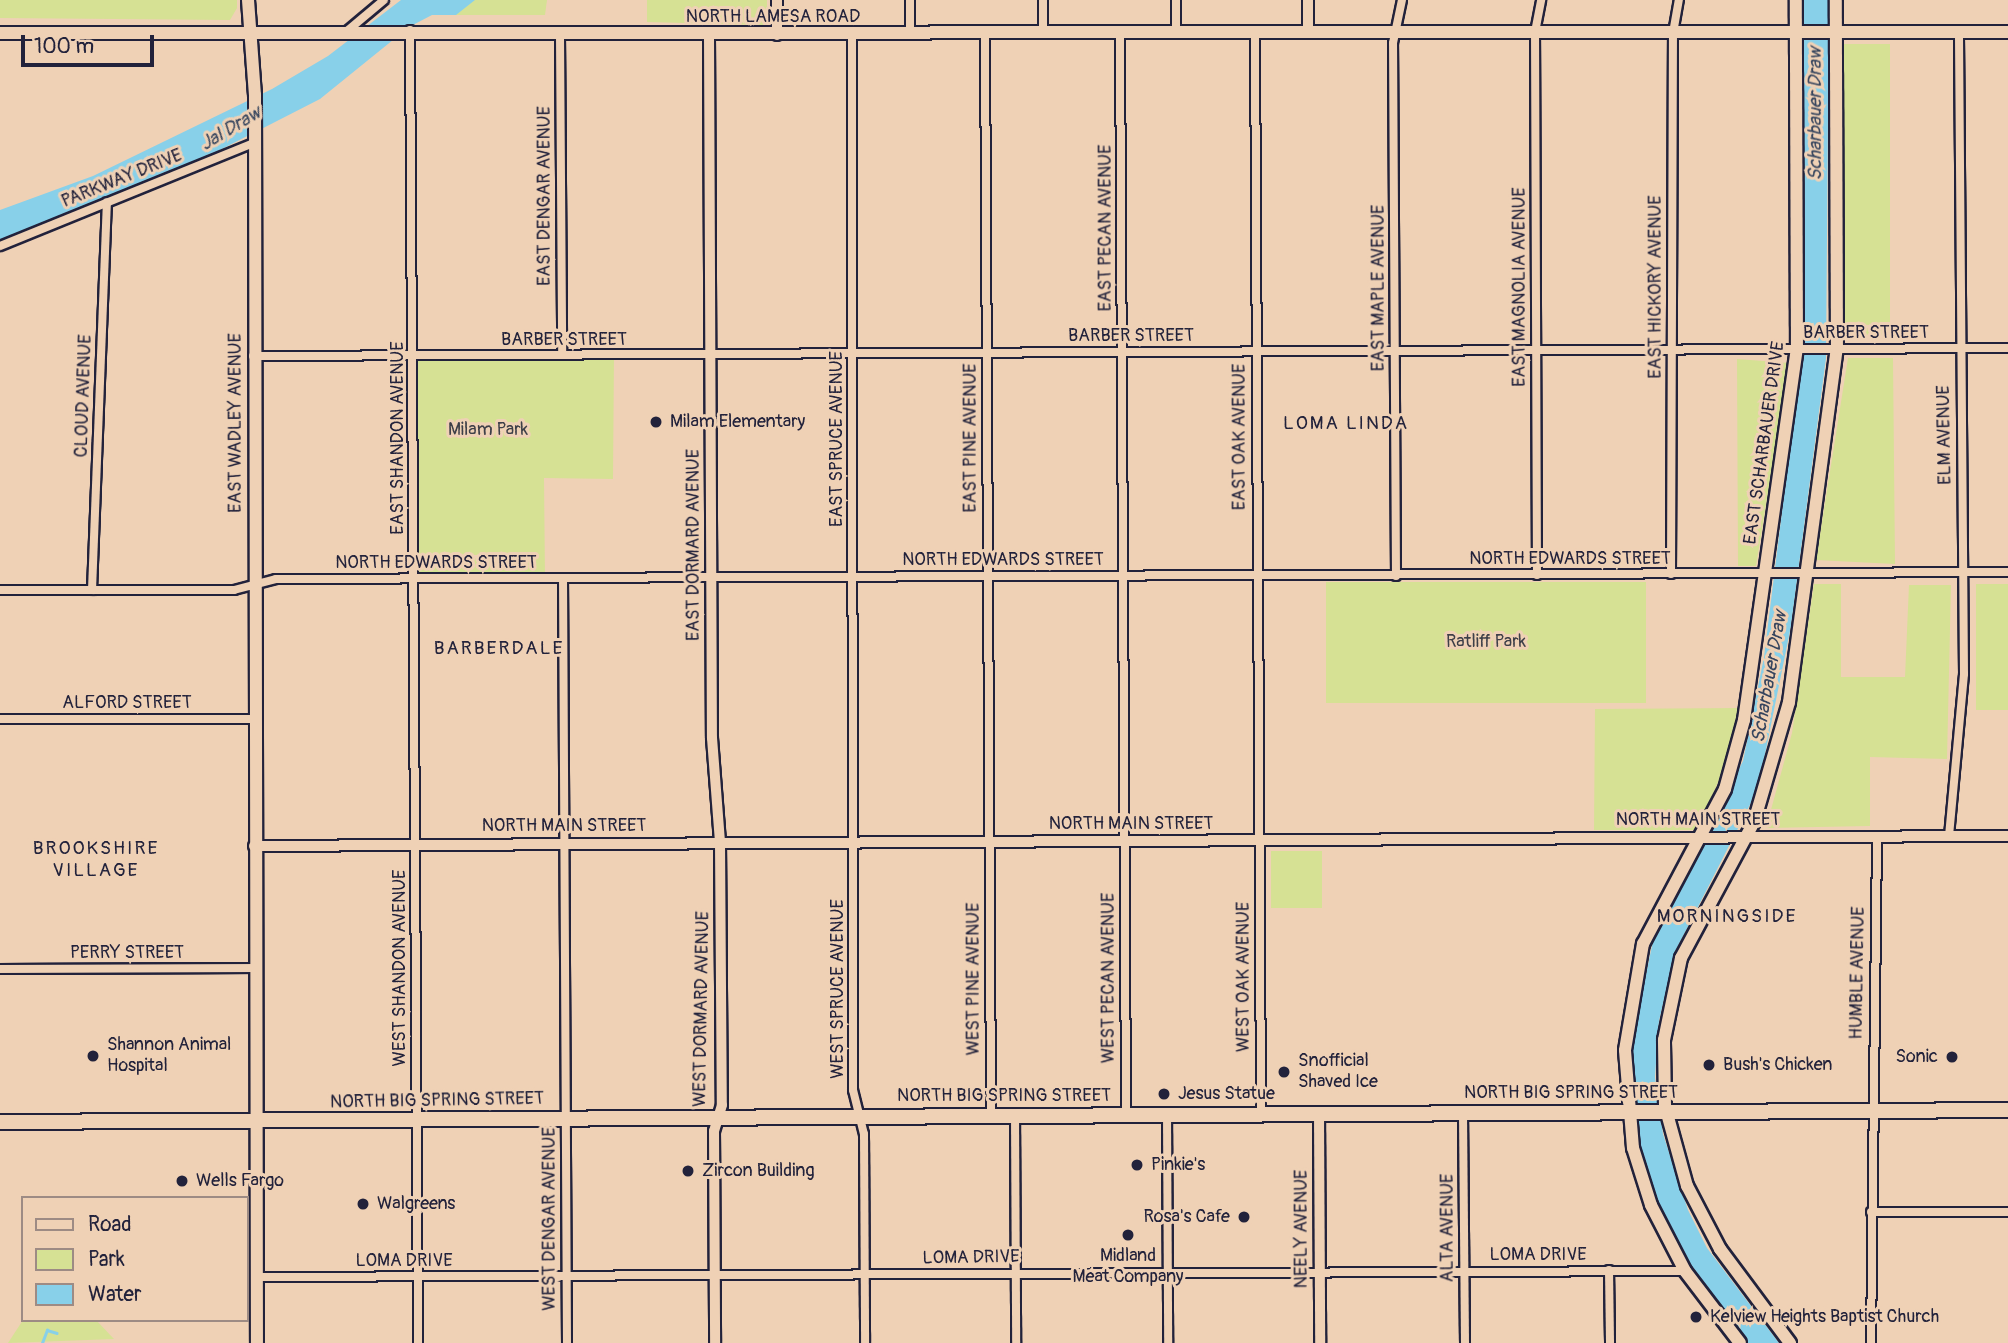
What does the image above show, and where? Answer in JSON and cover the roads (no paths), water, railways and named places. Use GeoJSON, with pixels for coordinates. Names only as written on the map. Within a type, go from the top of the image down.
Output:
{"type":"FeatureCollection","features":[{"type":"Feature","properties":{"kind":"highway","name":"NORTH BIG SPRING STREET"},"geometry":{"type":"LineString","coordinates":[[0,1122],[2008,1110]]}},
{"type":"Feature","properties":{"kind":"main road","name":"EAST WADLEY AVENUE"},"geometry":{"type":"LineString","coordinates":[[248,0],[256,95],[253,356],[257,1343]]}},
{"type":"Feature","properties":{"kind":"main road","name":"EAST SCHARBAUER DRIVE"},"geometry":{"type":"LineString","coordinates":[[1740,1343],[1685,1271],[1644,1189],[1627,1112],[1625,1036],[1634,975],[1661,903],[1699,838],[1737,755],[1797,349],[1796,0]]}},
{"type":"Feature","properties":{"kind":"main road"},"geometry":{"type":"LineString","coordinates":[[1790,1343],[1706,1227],[1678,1162],[1666,1112],[1664,1040],[1676,975],[1694,927],[1746,837],[1782,738],[1838,349],[1836,0]]}},
{"type":"Feature","properties":{"kind":"main road","name":"NORTH LAMESA ROAD"},"geometry":{"type":"LineString","coordinates":[[0,33],[410,30],[560,36],[709,36],[911,33],[2008,32]]}},
{"type":"Feature","properties":{"kind":"street"},"geometry":{"type":"LineString","coordinates":[[347,31],[384,0]]}},
{"type":"Feature","properties":{"kind":"street"},"geometry":{"type":"LineString","coordinates":[[777,0],[777,35]]}},
{"type":"Feature","properties":{"kind":"street"},"geometry":{"type":"LineString","coordinates":[[910,0],[911,33]]}},
{"type":"Feature","properties":{"kind":"street"},"geometry":{"type":"LineString","coordinates":[[1043,0],[1043,34]]}},
{"type":"Feature","properties":{"kind":"street"},"geometry":{"type":"LineString","coordinates":[[1176,0],[1176,33]]}},
{"type":"Feature","properties":{"kind":"street"},"geometry":{"type":"LineString","coordinates":[[1308,0],[1308,33]]}},
{"type":"Feature","properties":{"kind":"street","name":"EAST MAPLE AVENUE"},"geometry":{"type":"LineString","coordinates":[[1396,576],[1394,33],[1402,0]]}},
{"type":"Feature","properties":{"kind":"street","name":"EAST MAGNOLIA AVENUE"},"geometry":{"type":"LineString","coordinates":[[1537,575],[1535,32],[1541,0]]}},
{"type":"Feature","properties":{"kind":"street","name":"EAST HICKORY AVENUE"},"geometry":{"type":"LineString","coordinates":[[1671,574],[1673,33],[1679,0]]}},
{"type":"Feature","properties":{"kind":"street","name":"EAST SHANDON AVENUE"},"geometry":{"type":"LineString","coordinates":[[410,30],[415,845]]}},
{"type":"Feature","properties":{"kind":"street","name":"ELM AVENUE"},"geometry":{"type":"LineString","coordinates":[[1949,836],[1962,730],[1959,32]]}},
{"type":"Feature","properties":{"kind":"street","name":"EAST PECAN AVENUE"},"geometry":{"type":"LineString","coordinates":[[1120,33],[1125,841]]}},
{"type":"Feature","properties":{"kind":"street","name":"EAST OAK AVENUE"},"geometry":{"type":"LineString","coordinates":[[1255,33],[1259,840]]}},
{"type":"Feature","properties":{"kind":"street","name":"EAST SPRUCE AVENUE"},"geometry":{"type":"LineString","coordinates":[[852,34],[854,843]]}},
{"type":"Feature","properties":{"kind":"street","name":"EAST PINE AVENUE"},"geometry":{"type":"LineString","coordinates":[[985,34],[989,842]]}},
{"type":"Feature","properties":{"kind":"street","name":"EAST DENGAR AVENUE"},"geometry":{"type":"LineString","coordinates":[[560,36],[562,355]]}},
{"type":"Feature","properties":{"kind":"street","name":"EAST DORMARD AVENUE"},"geometry":{"type":"LineString","coordinates":[[709,36],[711,577],[720,844]]}},
{"type":"Feature","properties":{"kind":"street","name":"PARKWAY DRIVE"},"geometry":{"type":"LineString","coordinates":[[0,246],[256,142]]}},
{"type":"Feature","properties":{"kind":"street","name":"CLOUD AVENUE"},"geometry":{"type":"LineString","coordinates":[[92,590],[107,202]]}},
{"type":"Feature","properties":{"kind":"street","name":"BARBER STREET"},"geometry":{"type":"LineString","coordinates":[[253,356],[2008,348]]}},
{"type":"Feature","properties":{"kind":"street","name":"NORTH EDWARDS STREET"},"geometry":{"type":"LineString","coordinates":[[0,590],[234,590],[254,584],[415,578],[2008,572]]}},
{"type":"Feature","properties":{"kind":"street"},"geometry":{"type":"LineString","coordinates":[[564,578],[564,844]]}},
{"type":"Feature","properties":{"kind":"street","name":"ALFORD STREET"},"geometry":{"type":"LineString","coordinates":[[0,719],[254,719]]}},
{"type":"Feature","properties":{"kind":"street","name":"NORTH MAIN STREET"},"geometry":{"type":"LineString","coordinates":[[254,846],[2008,836]]}},
{"type":"Feature","properties":{"kind":"street","name":"HUMBLE AVENUE"},"geometry":{"type":"LineString","coordinates":[[1871,1343],[1877,837]]}},
{"type":"Feature","properties":{"kind":"street","name":"WEST OAK AVENUE"},"geometry":{"type":"LineString","coordinates":[[1259,840],[1261,1115]]}},
{"type":"Feature","properties":{"kind":"street","name":"WEST PECAN AVENUE"},"geometry":{"type":"LineString","coordinates":[[1125,841],[1125,1115]]}},
{"type":"Feature","properties":{"kind":"street","name":"WEST PINE AVENUE"},"geometry":{"type":"LineString","coordinates":[[989,842],[991,1116]]}},
{"type":"Feature","properties":{"kind":"street","name":"WEST SPRUCE AVENUE"},"geometry":{"type":"LineString","coordinates":[[854,843],[853,1090],[860,1117],[865,1343]]}},
{"type":"Feature","properties":{"kind":"street","name":"WEST DENGAR AVENUE"},"geometry":{"type":"LineString","coordinates":[[564,844],[567,1343]]}},
{"type":"Feature","properties":{"kind":"street","name":"WEST DORMARD AVENUE"},"geometry":{"type":"LineString","coordinates":[[715,1343],[720,844]]}},
{"type":"Feature","properties":{"kind":"street","name":"WEST SHANDON AVENUE"},"geometry":{"type":"LineString","coordinates":[[415,845],[418,1343]]}},
{"type":"Feature","properties":{"kind":"street","name":"PERRY STREET"},"geometry":{"type":"LineString","coordinates":[[0,969],[255,968]]}},
{"type":"Feature","properties":{"kind":"street","name":"NEELY AVENUE"},"geometry":{"type":"LineString","coordinates":[[1319,1114],[1320,1343]]}},
{"type":"Feature","properties":{"kind":"street","name":"ALTA AVENUE"},"geometry":{"type":"LineString","coordinates":[[1463,1114],[1465,1343]]}},
{"type":"Feature","properties":{"kind":"street"},"geometry":{"type":"LineString","coordinates":[[1167,1115],[1168,1343]]}},
{"type":"Feature","properties":{"kind":"street"},"geometry":{"type":"LineString","coordinates":[[1015,1116],[1016,1343]]}},
{"type":"Feature","properties":{"kind":"street"},"geometry":{"type":"LineString","coordinates":[[1871,1212],[2008,1212]]}},
{"type":"Feature","properties":{"kind":"street"},"geometry":{"type":"LineString","coordinates":[[1609,1270],[1610,1343]]}},
{"type":"Feature","properties":{"kind":"street","name":"LOMA DRIVE"},"geometry":{"type":"LineString","coordinates":[[257,1277],[1685,1271]]}},
{"type":"Feature","properties":{"kind":"water","name":"Jal Draw"},"geometry":{"type":"Polygon","coordinates":[[[401,0],[475,0],[456,15],[432,15],[409,27],[320,99],[216,152],[0,242],[0,210],[93,176],[272,89],[328,56],[401,0]]]}},
{"type":"Feature","properties":{"kind":"water","name":"Scharbauer Draw"},"geometry":{"type":"Polygon","coordinates":[[[1804,0],[1829,0],[1826,358],[1791,626],[1758,789],[1676,950],[1659,1021],[1655,1077],[1663,1134],[1688,1210],[1707,1248],[1779,1343],[1748,1343],[1690,1269],[1662,1218],[1637,1135],[1631,1044],[1655,932],[1743,761],[1764,657],[1801,358],[1804,0]]]}},
{"type":"Feature","properties":{"kind":"waterway"},"geometry":{"type":"LineString","coordinates":[[42,1343],[47,1330],[57,1333]]}},
{"type":"Feature","properties":{"kind":"place","name":"Milam Elementary"},"geometry":{"type":"Point","coordinates":[656,422]}},
{"type":"Feature","properties":{"kind":"place","name":"Shannon Animal Hospital"},"geometry":{"type":"Point","coordinates":[93,1056]}},
{"type":"Feature","properties":{"kind":"place","name":"Sonic"},"geometry":{"type":"Point","coordinates":[1952,1057]}},
{"type":"Feature","properties":{"kind":"place","name":"Bush's Chicken"},"geometry":{"type":"Point","coordinates":[1709,1065]}},
{"type":"Feature","properties":{"kind":"place","name":"Snofficial Shaved Ice"},"geometry":{"type":"Point","coordinates":[1284,1072]}},
{"type":"Feature","properties":{"kind":"place","name":"Jesus Statue"},"geometry":{"type":"Point","coordinates":[1164,1094]}},
{"type":"Feature","properties":{"kind":"place","name":"Pinkie's"},"geometry":{"type":"Point","coordinates":[1137,1165]}},
{"type":"Feature","properties":{"kind":"place","name":"Zircon Building"},"geometry":{"type":"Point","coordinates":[688,1171]}},
{"type":"Feature","properties":{"kind":"place","name":"Wells Fargo"},"geometry":{"type":"Point","coordinates":[182,1181]}},
{"type":"Feature","properties":{"kind":"place","name":"Walgreens"},"geometry":{"type":"Point","coordinates":[363,1204]}},
{"type":"Feature","properties":{"kind":"place","name":"Rosa's Cafe"},"geometry":{"type":"Point","coordinates":[1244,1217]}},
{"type":"Feature","properties":{"kind":"place","name":"Midland Meat Company"},"geometry":{"type":"Point","coordinates":[1128,1235]}},
{"type":"Feature","properties":{"kind":"place","name":"Kelview Heights Baptist Church"},"geometry":{"type":"Point","coordinates":[1696,1317]}},
{"type":"Feature","properties":{"kind":"district","name":"LOMA LINDA"},"geometry":{"type":"Point","coordinates":[1346,424]}},
{"type":"Feature","properties":{"kind":"district","name":"BARBERDALE"},"geometry":{"type":"Point","coordinates":[499,649]}},
{"type":"Feature","properties":{"kind":"district","name":"BROOKSHIRE VILLAGE"},"geometry":{"type":"Point","coordinates":[96,860]}},
{"type":"Feature","properties":{"kind":"district","name":"MORNINGSIDE"},"geometry":{"type":"Point","coordinates":[1727,917]}},
{"type":"Feature","properties":{"kind":"park label","name":"Milam Park"},"geometry":{"type":"Point","coordinates":[488,430]}},
{"type":"Feature","properties":{"kind":"park label","name":"Ratliff Park"},"geometry":{"type":"Point","coordinates":[1486,642]}}]}
